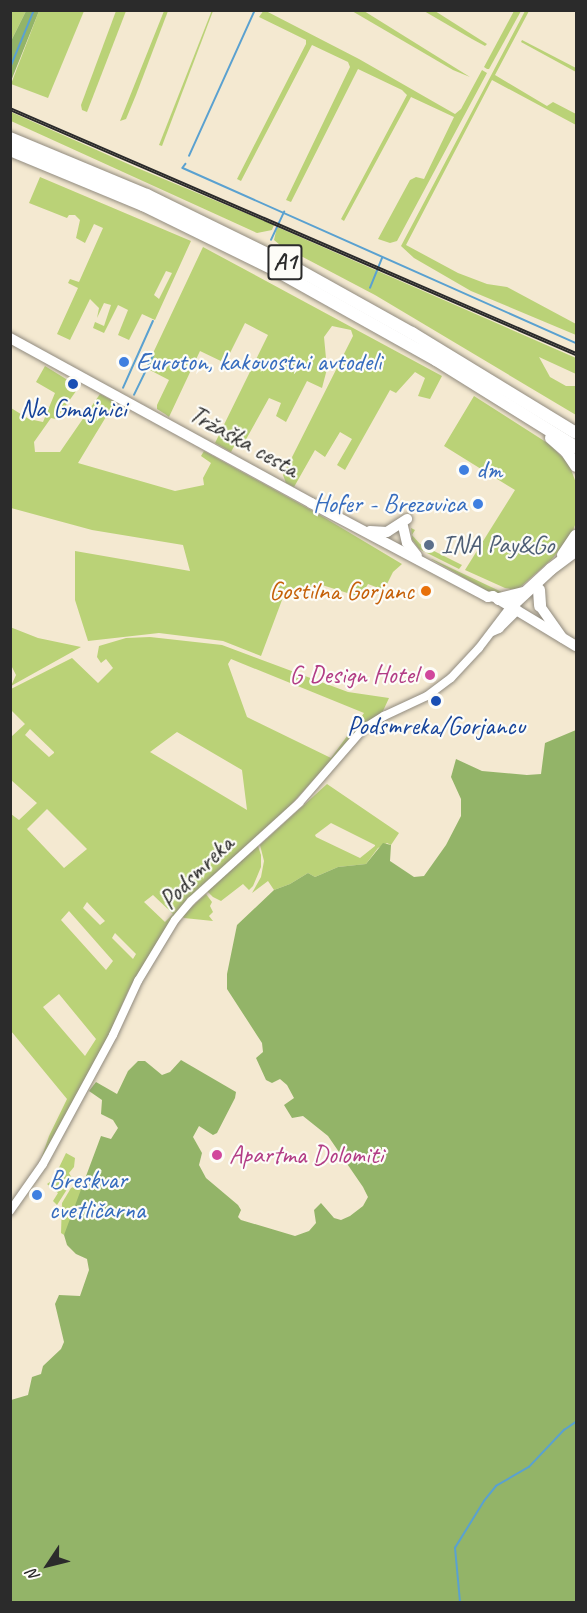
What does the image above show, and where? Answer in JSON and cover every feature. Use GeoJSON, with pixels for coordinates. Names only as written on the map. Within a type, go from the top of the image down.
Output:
{"type":"FeatureCollection","features":[{"type":"Feature","properties":{"kind":"highway","name":"A1"},"geometry":{"type":"LineString","coordinates":[[10,138],[137,190],[286,263],[446,352],[576,433]]}},
{"type":"Feature","properties":{"kind":"highway","name":"A1"},"geometry":{"type":"LineString","coordinates":[[10,150],[122,196],[227,246],[384,330],[516,408],[576,447]]}},
{"type":"Feature","properties":{"kind":"highway"},"geometry":{"type":"LineString","coordinates":[[516,408],[525,421],[566,451],[576,466]]}},
{"type":"Feature","properties":{"kind":"highway"},"geometry":{"type":"LineString","coordinates":[[512,611],[539,590],[576,536]]}},
{"type":"Feature","properties":{"kind":"highway"},"geometry":{"type":"LineString","coordinates":[[512,611],[524,593],[574,555]]}},
{"type":"Feature","properties":{"kind":"highway"},"geometry":{"type":"LineString","coordinates":[[539,590],[540,606]]}},
{"type":"Feature","properties":{"kind":"highway"},"geometry":{"type":"LineString","coordinates":[[494,598],[524,593]]}},
{"type":"Feature","properties":{"kind":"main road","name":"Tržaška cesta"},"geometry":{"type":"LineString","coordinates":[[10,338],[426,564],[494,598],[512,611],[537,621],[542,627],[576,646]]}},
{"type":"Feature","properties":{"kind":"main road"},"geometry":{"type":"LineString","coordinates":[[361,529],[387,532],[405,523],[409,547],[426,564]]}},
{"type":"Feature","properties":{"kind":"main road"},"geometry":{"type":"LineString","coordinates":[[540,606],[562,638]]}},
{"type":"Feature","properties":{"kind":"street","name":"Podsmreka"},"geometry":{"type":"LineString","coordinates":[[10,1211],[43,1164],[108,1045],[138,981],[175,920],[191,902],[299,803],[363,729],[436,690],[461,668],[512,611]]}},
{"type":"Feature","properties":{"kind":"green space"},"geometry":{"type":"Polygon","coordinates":[[[212,10],[162,146],[159,145],[212,10]]]}},
{"type":"Feature","properties":{"kind":"green space"},"geometry":{"type":"Polygon","coordinates":[[[264,10],[359,59],[455,114],[461,109],[482,70],[487,73],[397,241],[390,243],[378,239],[410,180],[416,177],[424,179],[454,117],[411,97],[344,221],[341,219],[407,95],[402,90],[358,69],[291,202],[286,200],[350,67],[348,62],[312,45],[241,181],[237,179],[306,44],[306,40],[259,17],[264,10]]]}},
{"type":"Feature","properties":{"kind":"green space"},"geometry":{"type":"Polygon","coordinates":[[[11,11],[26,11],[11,41],[11,11]]]}},
{"type":"Feature","properties":{"kind":"green space"},"geometry":{"type":"Polygon","coordinates":[[[26,11],[39,11],[11,81],[11,41],[26,11]]]}},
{"type":"Feature","properties":{"kind":"green space"},"geometry":{"type":"Polygon","coordinates":[[[39,11],[84,11],[48,98],[11,84],[39,11]]]}},
{"type":"Feature","properties":{"kind":"green space"},"geometry":{"type":"Polygon","coordinates":[[[116,11],[126,11],[87,112],[82,110],[81,105],[116,11]]]}},
{"type":"Feature","properties":{"kind":"green space"},"geometry":{"type":"Polygon","coordinates":[[[164,11],[168,11],[136,95],[126,119],[120,121],[164,11]]]}},
{"type":"Feature","properties":{"kind":"green space"},"geometry":{"type":"Polygon","coordinates":[[[352,11],[364,11],[470,77],[453,70],[352,11]]]}},
{"type":"Feature","properties":{"kind":"green space"},"geometry":{"type":"Polygon","coordinates":[[[424,11],[435,11],[487,44],[485,46],[424,11]]]}},
{"type":"Feature","properties":{"kind":"green space"},"geometry":{"type":"Polygon","coordinates":[[[514,11],[521,11],[487,69],[484,67],[514,11]]]}},
{"type":"Feature","properties":{"kind":"green space"},"geometry":{"type":"Polygon","coordinates":[[[525,11],[529,11],[495,75],[547,106],[553,102],[576,114],[576,125],[492,80],[406,245],[458,273],[487,284],[507,287],[576,324],[576,335],[471,291],[414,258],[401,246],[525,11]]]}},
{"type":"Feature","properties":{"kind":"green space"},"geometry":{"type":"Polygon","coordinates":[[[522,40],[576,68],[576,72],[521,42],[522,40]]]}},
{"type":"Feature","properties":{"kind":"green space"},"geometry":{"type":"Polygon","coordinates":[[[11,112],[274,225],[272,230],[257,233],[11,121],[11,112]]]}},
{"type":"Feature","properties":{"kind":"green space"},"geometry":{"type":"Polygon","coordinates":[[[40,177],[191,241],[155,320],[142,314],[129,340],[118,335],[128,310],[118,305],[104,333],[93,328],[95,322],[104,326],[111,305],[104,303],[97,318],[99,308],[90,299],[70,340],[57,334],[78,288],[68,283],[70,279],[79,282],[103,228],[94,224],[85,243],[76,238],[80,220],[75,215],[69,215],[67,218],[29,203],[40,177]],[[166,271],[154,295],[159,299],[172,273],[166,271]]]}},
{"type":"Feature","properties":{"kind":"green space"},"geometry":{"type":"Polygon","coordinates":[[[277,227],[576,358],[576,374],[539,357],[550,377],[566,386],[576,386],[576,415],[375,295],[280,245],[274,240],[277,227]]]}},
{"type":"Feature","properties":{"kind":"green space"},"geometry":{"type":"Polygon","coordinates":[[[203,247],[442,376],[430,399],[418,396],[425,378],[415,372],[396,393],[390,390],[345,470],[337,465],[352,439],[340,432],[325,457],[315,450],[294,487],[286,483],[283,475],[353,336],[351,330],[332,326],[324,337],[327,369],[322,388],[307,381],[286,422],[276,416],[281,403],[269,398],[244,443],[238,439],[231,452],[215,443],[268,335],[245,323],[225,363],[200,351],[169,417],[157,409],[169,380],[146,368],[203,247]]]}},
{"type":"Feature","properties":{"kind":"green space"},"geometry":{"type":"Polygon","coordinates":[[[45,366],[79,387],[56,419],[51,418],[34,442],[35,452],[60,452],[100,394],[115,402],[78,463],[175,491],[204,485],[203,478],[211,463],[201,456],[204,451],[320,515],[402,564],[393,572],[384,590],[368,584],[360,597],[322,585],[285,592],[261,656],[223,641],[159,633],[88,641],[75,600],[75,551],[190,571],[183,545],[92,530],[11,508],[11,408],[29,419],[43,422],[55,393],[36,382],[45,366]]]}},
{"type":"Feature","properties":{"kind":"green space"},"geometry":{"type":"Polygon","coordinates":[[[474,396],[549,444],[569,464],[576,483],[576,522],[573,531],[553,558],[517,590],[505,588],[465,570],[515,490],[444,446],[474,396]]]}},
{"type":"Feature","properties":{"kind":"green space"},"geometry":{"type":"Polygon","coordinates":[[[411,528],[415,530],[412,535],[420,544],[462,565],[459,569],[419,549],[412,539],[411,528]]]}},
{"type":"Feature","properties":{"kind":"green space"},"geometry":{"type":"Polygon","coordinates":[[[432,559],[508,595],[489,592],[432,559]]]}},
{"type":"Feature","properties":{"kind":"green space"},"geometry":{"type":"Polygon","coordinates":[[[10,627],[38,638],[81,647],[11,686],[16,675],[11,665],[10,627]]]}},
{"type":"Feature","properties":{"kind":"green space"},"geometry":{"type":"Polygon","coordinates":[[[150,637],[222,645],[348,692],[389,698],[383,711],[360,728],[280,817],[177,912],[129,989],[106,1042],[41,1159],[49,1136],[67,1099],[11,1031],[11,814],[19,820],[37,803],[11,780],[11,737],[25,724],[11,710],[11,689],[72,658],[98,683],[113,668],[106,659],[101,663],[97,657],[99,646],[126,638],[150,637]],[[231,659],[228,664],[247,717],[331,758],[364,713],[231,659]],[[30,729],[25,735],[49,757],[54,752],[30,729]],[[177,732],[150,752],[247,810],[242,770],[177,732]],[[47,809],[27,829],[64,868],[87,849],[47,809]],[[153,895],[144,902],[165,922],[173,914],[153,895]],[[87,902],[83,908],[100,925],[105,921],[87,902]],[[69,911],[61,920],[106,970],[113,961],[69,911]],[[115,933],[112,938],[133,959],[136,954],[115,933]],[[59,994],[43,1007],[85,1056],[96,1039],[59,994]]]}},
{"type":"Feature","properties":{"kind":"green space"},"geometry":{"type":"Polygon","coordinates":[[[576,730],[576,1602],[11,1602],[11,1400],[28,1395],[32,1377],[41,1374],[43,1366],[61,1349],[64,1342],[55,1304],[59,1295],[80,1296],[89,1270],[87,1259],[76,1254],[67,1245],[64,1235],[101,1136],[111,1139],[118,1128],[113,1120],[101,1114],[102,1100],[89,1091],[96,1082],[117,1094],[128,1071],[138,1061],[145,1061],[162,1075],[170,1072],[181,1060],[236,1092],[217,1133],[213,1135],[199,1126],[193,1137],[202,1153],[199,1165],[206,1178],[238,1205],[241,1210],[238,1217],[241,1220],[295,1236],[309,1231],[316,1223],[314,1210],[321,1203],[334,1218],[341,1220],[350,1216],[363,1206],[368,1197],[363,1187],[328,1136],[303,1116],[292,1118],[284,1105],[294,1098],[287,1085],[280,1079],[272,1083],[266,1080],[256,1058],[263,1052],[262,1043],[227,989],[227,974],[237,925],[274,890],[308,873],[315,877],[338,867],[366,864],[383,843],[391,845],[390,861],[414,877],[424,876],[446,845],[461,816],[461,799],[451,777],[456,759],[482,771],[541,774],[545,743],[576,730]]]}},
{"type":"Feature","properties":{"kind":"green space"},"geometry":{"type":"Polygon","coordinates":[[[327,784],[399,833],[391,845],[387,843],[378,848],[366,864],[338,867],[315,877],[308,873],[274,890],[268,881],[252,893],[261,877],[264,861],[260,845],[327,784]],[[331,823],[315,835],[360,858],[375,845],[331,823]]]}},
{"type":"Feature","properties":{"kind":"green space"},"geometry":{"type":"Polygon","coordinates":[[[258,846],[261,867],[249,890],[243,884],[221,901],[207,891],[258,846]]]}},
{"type":"Feature","properties":{"kind":"green space"},"geometry":{"type":"Polygon","coordinates":[[[206,894],[212,902],[210,906],[213,912],[209,916],[213,921],[182,916],[206,894]]]}},
{"type":"Feature","properties":{"kind":"green space"},"geometry":{"type":"Polygon","coordinates":[[[66,1153],[75,1158],[74,1167],[69,1173],[73,1180],[57,1205],[53,1201],[58,1193],[47,1184],[53,1180],[66,1153]]]}},
{"type":"Feature","properties":{"kind":"green space"},"geometry":{"type":"Polygon","coordinates":[[[85,1182],[68,1230],[64,1235],[61,1233],[62,1203],[71,1188],[85,1182]]]}},
{"type":"Feature","properties":{"kind":"waterway"},"geometry":{"type":"LineString","coordinates":[[10,68],[34,10]]}},
{"type":"Feature","properties":{"kind":"waterway"},"geometry":{"type":"LineString","coordinates":[[189,156],[255,10]]}},
{"type":"Feature","properties":{"kind":"waterway"},"geometry":{"type":"LineString","coordinates":[[186,164],[183,168],[576,343]]}},
{"type":"Feature","properties":{"kind":"waterway"},"geometry":{"type":"LineString","coordinates":[[271,240],[284,212]]}},
{"type":"Feature","properties":{"kind":"waterway"},"geometry":{"type":"LineString","coordinates":[[370,288],[382,258]]}},
{"type":"Feature","properties":{"kind":"waterway"},"geometry":{"type":"LineString","coordinates":[[123,388],[153,321]]}},
{"type":"Feature","properties":{"kind":"waterway"},"geometry":{"type":"LineString","coordinates":[[134,395],[153,356]]}},
{"type":"Feature","properties":{"kind":"waterway"},"geometry":{"type":"LineString","coordinates":[[460,1602],[455,1548],[484,1501],[496,1486],[529,1467],[564,1430],[576,1422]]}},
{"type":"Feature","properties":{"kind":"railway"},"geometry":{"type":"LineString","coordinates":[[10,109],[576,354]]}},
{"type":"Feature","properties":{"kind":"place","name":"Euroton, kakovostni avtodeli"},"geometry":{"type":"Point","coordinates":[124,362]}},
{"type":"Feature","properties":{"kind":"place","name":"Na Gmajnici"},"geometry":{"type":"Point","coordinates":[73,384]}},
{"type":"Feature","properties":{"kind":"place","name":"dm"},"geometry":{"type":"Point","coordinates":[464,470]}},
{"type":"Feature","properties":{"kind":"place","name":"Hofer - Brezovica"},"geometry":{"type":"Point","coordinates":[478,504]}},
{"type":"Feature","properties":{"kind":"place","name":"INA Pay&Go"},"geometry":{"type":"Point","coordinates":[429,545]}},
{"type":"Feature","properties":{"kind":"place","name":"Gostilna Gorjanc"},"geometry":{"type":"Point","coordinates":[426,591]}},
{"type":"Feature","properties":{"kind":"place","name":"G Design Hotel"},"geometry":{"type":"Point","coordinates":[430,675]}},
{"type":"Feature","properties":{"kind":"place","name":"Podsmreka/Gorjancu"},"geometry":{"type":"Point","coordinates":[436,701]}},
{"type":"Feature","properties":{"kind":"place","name":"Apartma Dolomiti"},"geometry":{"type":"Point","coordinates":[217,1155]}},
{"type":"Feature","properties":{"kind":"place","name":"Breskvar cvetličarna"},"geometry":{"type":"Point","coordinates":[37,1195]}}]}
